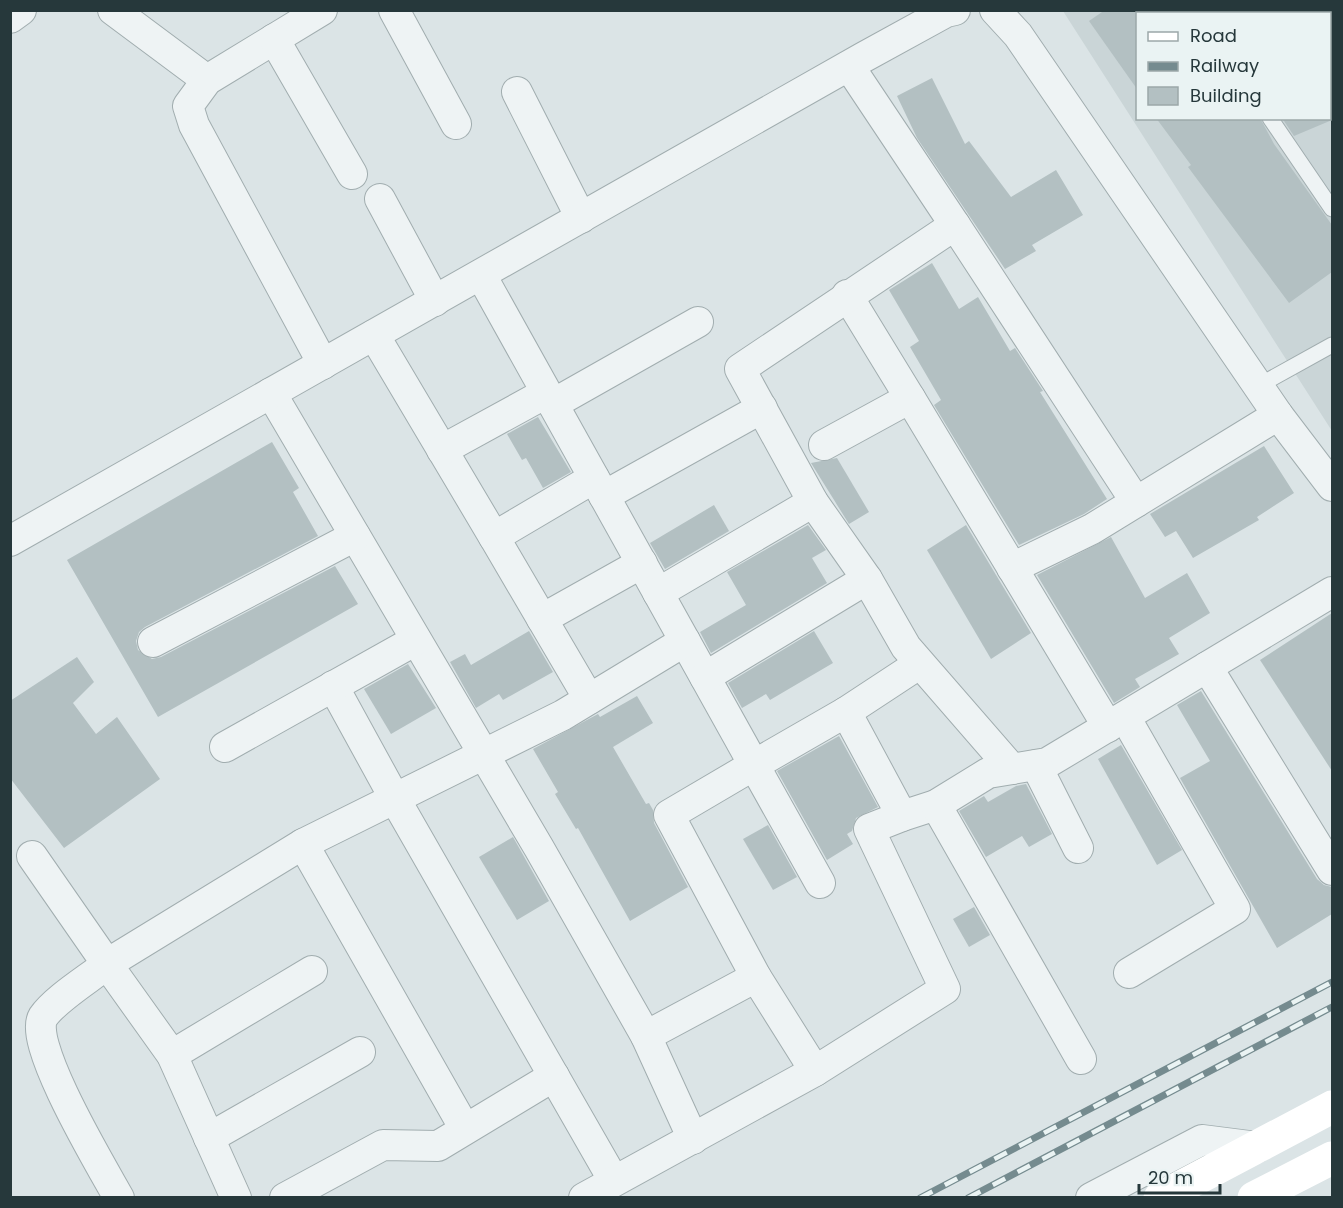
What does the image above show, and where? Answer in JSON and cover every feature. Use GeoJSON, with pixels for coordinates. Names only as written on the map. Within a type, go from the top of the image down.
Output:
{"type":"FeatureCollection","features":[{"type":"Feature","properties":{"kind":"main road"},"geometry":{"type":"LineString","coordinates":[[1160,1197],[1332,1107]]}},
{"type":"Feature","properties":{"kind":"main road"},"geometry":{"type":"LineString","coordinates":[[1254,1197],[1275,1190],[1332,1158]]}},
{"type":"Feature","properties":{"kind":"street"},"geometry":{"type":"LineString","coordinates":[[10,18],[21,10]]}},
{"type":"Feature","properties":{"kind":"street"},"geometry":{"type":"LineString","coordinates":[[113,10],[207,80]]}},
{"type":"Feature","properties":{"kind":"street"},"geometry":{"type":"LineString","coordinates":[[322,10],[207,80],[188,105],[194,125],[323,364]]}},
{"type":"Feature","properties":{"kind":"street"},"geometry":{"type":"LineString","coordinates":[[394,10],[456,124]]}},
{"type":"Feature","properties":{"kind":"street"},"geometry":{"type":"LineString","coordinates":[[10,542],[849,66],[946,12],[955,10]]}},
{"type":"Feature","properties":{"kind":"street"},"geometry":{"type":"LineString","coordinates":[[995,10],[1018,35],[1278,415],[1332,486]]}},
{"type":"Feature","properties":{"kind":"street"},"geometry":{"type":"LineString","coordinates":[[274,39],[352,174]]}},
{"type":"Feature","properties":{"kind":"street"},"geometry":{"type":"LineString","coordinates":[[849,66],[956,225],[1136,502]]}},
{"type":"Feature","properties":{"kind":"street"},"geometry":{"type":"LineString","coordinates":[[517,92],[581,218]]}},
{"type":"Feature","properties":{"kind":"street"},"geometry":{"type":"LineString","coordinates":[[380,200],[435,301]]}},
{"type":"Feature","properties":{"kind":"street"},"geometry":{"type":"LineString","coordinates":[[956,225],[847,295],[740,369],[813,502],[867,579],[906,647],[919,663],[1024,767],[1078,848]]}},
{"type":"Feature","properties":{"kind":"street"},"geometry":{"type":"LineString","coordinates":[[481,275],[820,883]]}},
{"type":"Feature","properties":{"kind":"street"},"geometry":{"type":"LineString","coordinates":[[847,295],[1012,567],[1117,722],[1235,909],[1129,973]]}},
{"type":"Feature","properties":{"kind":"street"},"geometry":{"type":"LineString","coordinates":[[442,450],[698,322]]}},
{"type":"Feature","properties":{"kind":"street"},"geometry":{"type":"LineString","coordinates":[[374,335],[589,699]]}},
{"type":"Feature","properties":{"kind":"street"},"geometry":{"type":"LineString","coordinates":[[271,393],[646,1036],[693,1139]]}},
{"type":"Feature","properties":{"kind":"street"},"geometry":{"type":"LineString","coordinates":[[824,445],[910,398]]}},
{"type":"Feature","properties":{"kind":"street"},"geometry":{"type":"LineString","coordinates":[[494,537],[762,408]]}},
{"type":"Feature","properties":{"kind":"street"},"geometry":{"type":"LineString","coordinates":[[1012,567],[1092,529],[1278,415]]}},
{"type":"Feature","properties":{"kind":"street"},"geometry":{"type":"LineString","coordinates":[[658,593],[813,502]]}},
{"type":"Feature","properties":{"kind":"street"},"geometry":{"type":"LineString","coordinates":[[153,642],[355,536]]}},
{"type":"Feature","properties":{"kind":"street"},"geometry":{"type":"LineString","coordinates":[[542,619],[642,563]]}},
{"type":"Feature","properties":{"kind":"street"},"geometry":{"type":"LineString","coordinates":[[705,677],[867,579]]}},
{"type":"Feature","properties":{"kind":"street"},"geometry":{"type":"LineString","coordinates":[[584,1197],[815,1071],[945,989],[869,829],[936,805],[988,773],[1047,764],[1332,592]]}},
{"type":"Feature","properties":{"kind":"street"},"geometry":{"type":"LineString","coordinates":[[225,747],[416,640]]}},
{"type":"Feature","properties":{"kind":"street"},"geometry":{"type":"LineString","coordinates":[[119,1197],[53,1074],[39,1033],[43,1018],[107,964],[303,844],[484,755],[589,699],[685,641]]}},
{"type":"Feature","properties":{"kind":"street"},"geometry":{"type":"LineString","coordinates":[[815,1071],[756,977],[669,815],[846,712],[919,663]]}},
{"type":"Feature","properties":{"kind":"street"},"geometry":{"type":"LineString","coordinates":[[1207,667],[1332,870]]}},
{"type":"Feature","properties":{"kind":"street"},"geometry":{"type":"LineString","coordinates":[[333,686],[395,799],[614,1181]]}},
{"type":"Feature","properties":{"kind":"street"},"geometry":{"type":"LineString","coordinates":[[846,712],[902,816]]}},
{"type":"Feature","properties":{"kind":"street"},"geometry":{"type":"LineString","coordinates":[[936,805],[1081,1059]]}},
{"type":"Feature","properties":{"kind":"street"},"geometry":{"type":"LineString","coordinates":[[303,844],[465,1129]]}},
{"type":"Feature","properties":{"kind":"street"},"geometry":{"type":"LineString","coordinates":[[32,856],[172,1055],[236,1197]]}},
{"type":"Feature","properties":{"kind":"street"},"geometry":{"type":"LineString","coordinates":[[172,1055],[312,971]]}},
{"type":"Feature","properties":{"kind":"street"},"geometry":{"type":"LineString","coordinates":[[646,1036],[756,977]]}},
{"type":"Feature","properties":{"kind":"street"},"geometry":{"type":"LineString","coordinates":[[209,1138],[360,1052]]}},
{"type":"Feature","properties":{"kind":"street"},"geometry":{"type":"LineString","coordinates":[[285,1197],[383,1145],[438,1146],[554,1076]]}},
{"type":"Feature","properties":{"kind":"street"},"geometry":{"type":"LineString","coordinates":[[1091,1197],[1202,1140],[1257,1147]]}},
{"type":"Feature","properties":{"kind":"lane"},"geometry":{"type":"LineString","coordinates":[[1271,120],[1332,209]]}},
{"type":"Feature","properties":{"kind":"lane"},"geometry":{"type":"LineString","coordinates":[[1258,386],[1332,345]]}},
{"type":"Feature","properties":{"kind":"shaded area"},"geometry":{"type":"Polygon","coordinates":[[[1063,11],[1332,11],[1332,431],[1063,11]]]}},
{"type":"Feature","properties":{"kind":"building"},"geometry":{"type":"Polygon","coordinates":[[[1105,10],[1137,10],[1136,88],[1089,21],[1105,10]]]}},
{"type":"Feature","properties":{"kind":"building"},"geometry":{"type":"Polygon","coordinates":[[[932,78],[965,144],[969,141],[1011,197],[1056,170],[1083,215],[1032,245],[1036,251],[1005,269],[917,138],[897,96],[932,78]]]}},
{"type":"Feature","properties":{"kind":"building"},"geometry":{"type":"Polygon","coordinates":[[[1332,118],[1332,120],[1294,136],[1283,120],[1331,120],[1332,118]]]}},
{"type":"Feature","properties":{"kind":"building"},"geometry":{"type":"Polygon","coordinates":[[[1157,120],[1261,120],[1274,144],[1332,225],[1332,272],[1289,303],[1188,167],[1191,165],[1157,120]]]}},
{"type":"Feature","properties":{"kind":"building"},"geometry":{"type":"Polygon","coordinates":[[[932,263],[959,309],[978,297],[1010,351],[1015,348],[1043,391],[1040,392],[1107,499],[1084,514],[1019,545],[934,405],[941,400],[910,347],[919,341],[889,290],[932,263]]]}},
{"type":"Feature","properties":{"kind":"building"},"geometry":{"type":"Polygon","coordinates":[[[538,417],[571,472],[543,488],[526,458],[522,460],[507,434],[538,417]]]}},
{"type":"Feature","properties":{"kind":"building"},"geometry":{"type":"Polygon","coordinates":[[[272,442],[299,488],[293,492],[318,536],[145,627],[139,632],[136,641],[138,650],[152,659],[161,657],[335,566],[358,604],[158,717],[67,560],[272,442]]]}},
{"type":"Feature","properties":{"kind":"building"},"geometry":{"type":"Polygon","coordinates":[[[1264,446],[1294,493],[1257,517],[1259,520],[1193,558],[1176,531],[1165,537],[1150,514],[1264,446]]]}},
{"type":"Feature","properties":{"kind":"building"},"geometry":{"type":"Polygon","coordinates":[[[837,458],[869,512],[849,524],[811,463],[837,458]]]}},
{"type":"Feature","properties":{"kind":"building"},"geometry":{"type":"Polygon","coordinates":[[[714,505],[729,531],[665,569],[650,543],[714,505]]]}},
{"type":"Feature","properties":{"kind":"building"},"geometry":{"type":"Polygon","coordinates":[[[808,525],[826,550],[812,558],[827,583],[711,653],[700,632],[746,605],[727,572],[808,525]]]}},
{"type":"Feature","properties":{"kind":"building"},"geometry":{"type":"Polygon","coordinates":[[[966,525],[1031,633],[991,659],[927,550],[966,525]]]}},
{"type":"Feature","properties":{"kind":"building"},"geometry":{"type":"Polygon","coordinates":[[[1111,537],[1145,598],[1187,573],[1210,613],[1169,638],[1179,654],[1135,679],[1140,687],[1114,703],[1037,575],[1111,537]]]}},
{"type":"Feature","properties":{"kind":"building"},"geometry":{"type":"Polygon","coordinates":[[[1332,613],[1332,771],[1260,660],[1332,613]]]}},
{"type":"Feature","properties":{"kind":"building"},"geometry":{"type":"Polygon","coordinates":[[[529,631],[553,672],[503,700],[499,694],[476,708],[450,662],[465,654],[471,665],[529,631]]]}},
{"type":"Feature","properties":{"kind":"building"},"geometry":{"type":"Polygon","coordinates":[[[814,631],[833,663],[770,700],[766,694],[742,708],[728,683],[814,631]]]}},
{"type":"Feature","properties":{"kind":"building"},"geometry":{"type":"Polygon","coordinates":[[[77,657],[94,682],[73,703],[96,734],[117,717],[160,779],[64,848],[10,778],[10,701],[77,657]]]}},
{"type":"Feature","properties":{"kind":"building"},"geometry":{"type":"Polygon","coordinates":[[[408,664],[436,708],[391,734],[364,689],[408,664]]]}},
{"type":"Feature","properties":{"kind":"building"},"geometry":{"type":"Polygon","coordinates":[[[1201,691],[1317,879],[1324,885],[1332,887],[1332,914],[1277,948],[1180,778],[1210,761],[1177,705],[1201,691]]]}},
{"type":"Feature","properties":{"kind":"building"},"geometry":{"type":"Polygon","coordinates":[[[637,696],[653,723],[613,747],[646,804],[649,803],[653,810],[654,823],[688,887],[630,921],[578,828],[576,829],[555,794],[558,792],[533,749],[598,714],[600,717],[637,696]]]}},
{"type":"Feature","properties":{"kind":"building"},"geometry":{"type":"Polygon","coordinates":[[[839,736],[878,807],[856,818],[852,831],[847,834],[853,844],[827,860],[777,771],[839,736]]]}},
{"type":"Feature","properties":{"kind":"building"},"geometry":{"type":"Polygon","coordinates":[[[1121,745],[1182,850],[1157,865],[1098,759],[1121,745]]]}},
{"type":"Feature","properties":{"kind":"building"},"geometry":{"type":"Polygon","coordinates":[[[1026,784],[1052,834],[1029,847],[1022,836],[986,857],[959,811],[984,796],[988,802],[1016,786],[1026,784]]]}},
{"type":"Feature","properties":{"kind":"building"},"geometry":{"type":"Polygon","coordinates":[[[768,825],[797,877],[773,890],[743,839],[768,825]]]}},
{"type":"Feature","properties":{"kind":"building"},"geometry":{"type":"Polygon","coordinates":[[[513,837],[549,901],[517,920],[479,857],[513,837]]]}},
{"type":"Feature","properties":{"kind":"building"},"geometry":{"type":"Polygon","coordinates":[[[974,907],[990,935],[969,947],[953,919],[974,907]]]}},
{"type":"Feature","properties":{"kind":"railway"},"geometry":{"type":"LineString","coordinates":[[920,1198],[1332,982]]}},
{"type":"Feature","properties":{"kind":"railway"},"geometry":{"type":"LineString","coordinates":[[968,1198],[1332,1007]]}}]}
